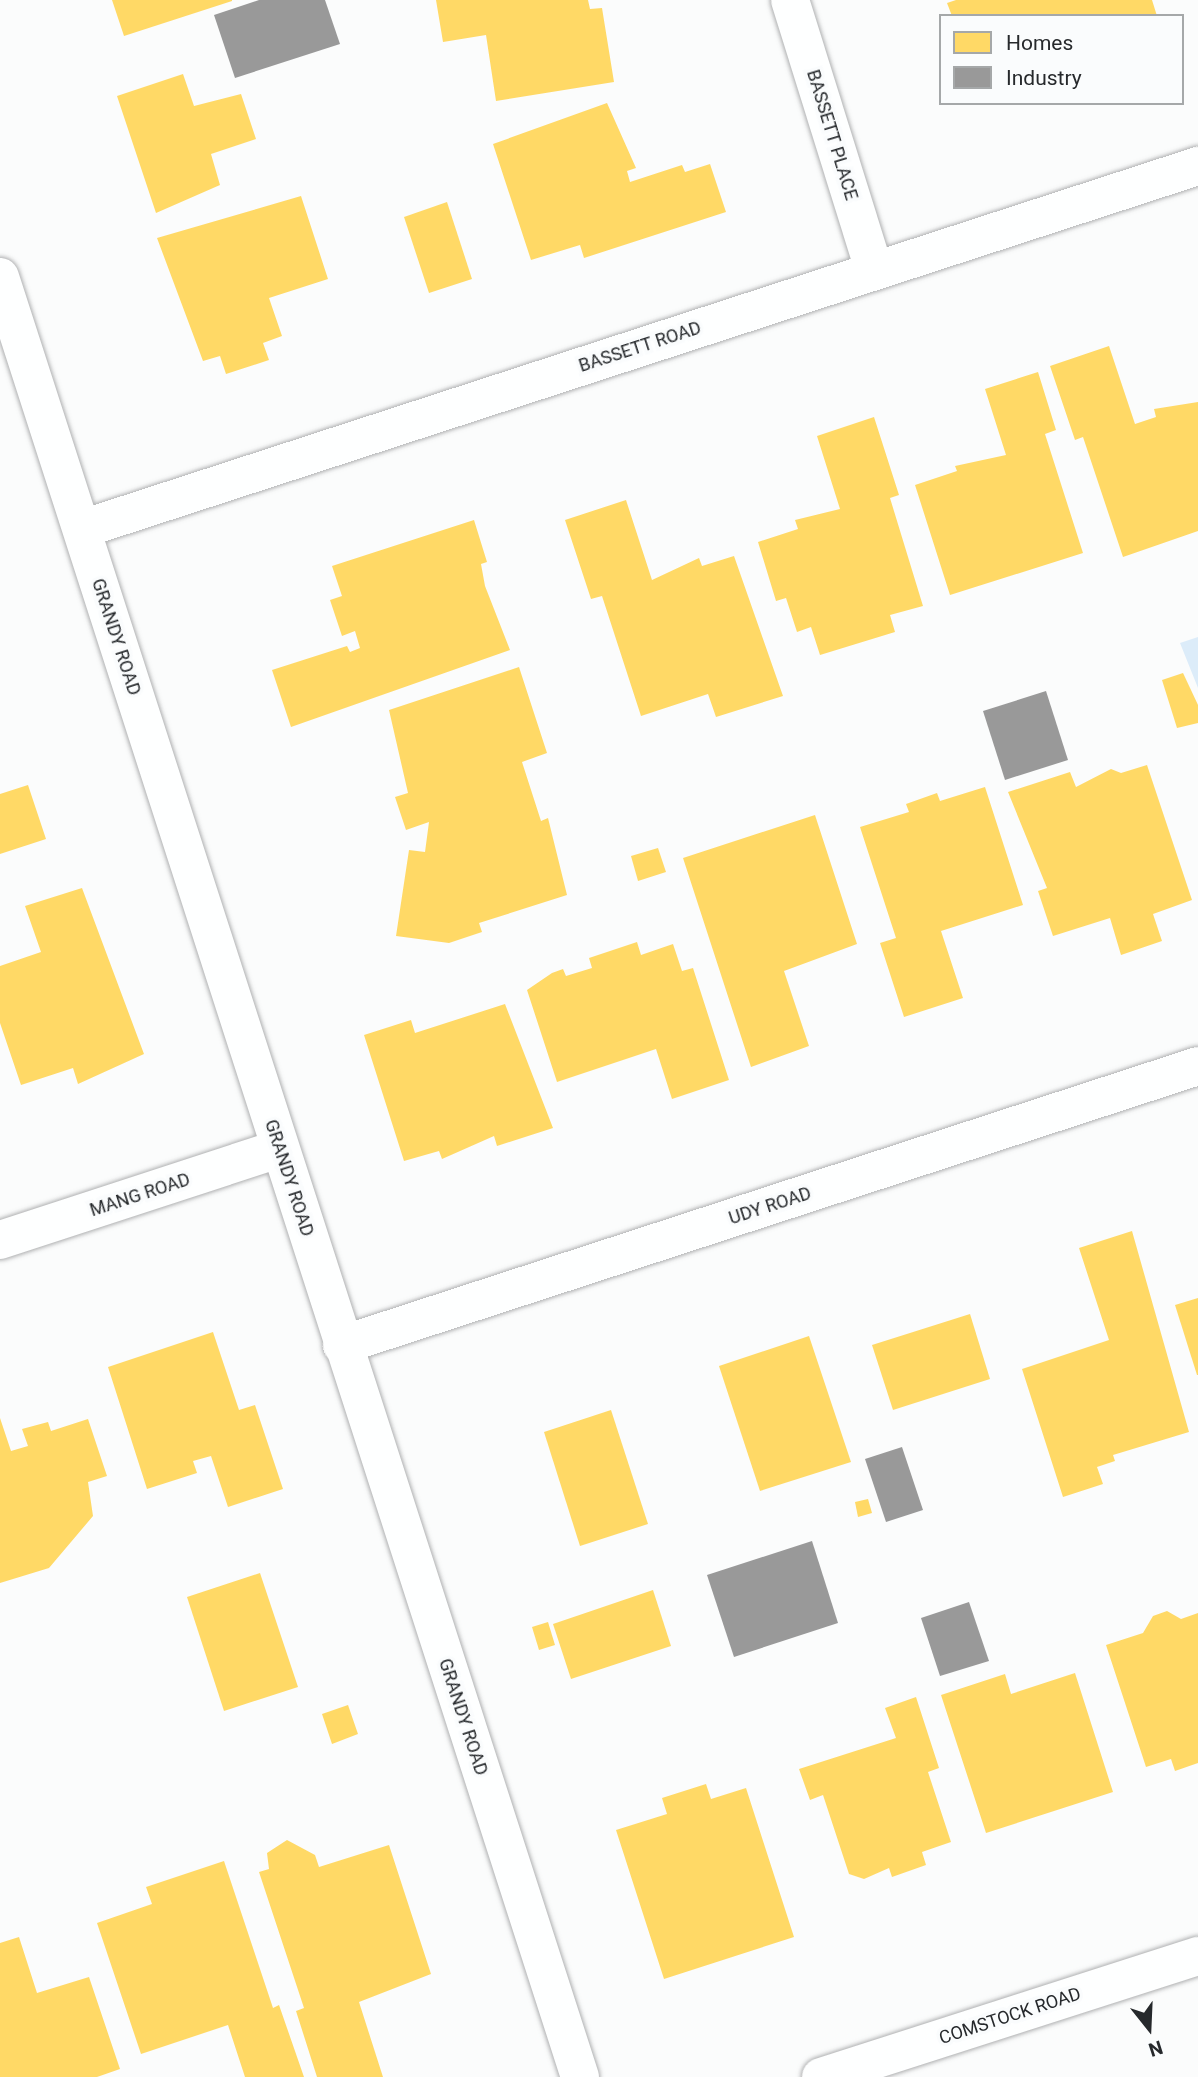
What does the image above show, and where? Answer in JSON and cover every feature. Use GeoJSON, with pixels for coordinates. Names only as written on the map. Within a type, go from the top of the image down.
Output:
{"type":"FeatureCollection","features":[{"type":"Feature","properties":{"kind":"street","name":"BASSETT PLACE"},"geometry":{"type":"LineString","coordinates":[[790,0],[874,270]]}},
{"type":"Feature","properties":{"kind":"street","name":"BASSETT ROAD"},"geometry":{"type":"LineString","coordinates":[[82,529],[1198,166]]}},
{"type":"Feature","properties":{"kind":"street","name":"GRANDY ROAD"},"geometry":{"type":"LineString","coordinates":[[0,277],[580,2077]]}},
{"type":"Feature","properties":{"kind":"street","name":"UDY ROAD"},"geometry":{"type":"LineString","coordinates":[[342,1345],[1198,1066]]}},
{"type":"Feature","properties":{"kind":"street","name":"MANG ROAD"},"geometry":{"type":"LineString","coordinates":[[0,1240],[279,1149]]}},
{"type":"Feature","properties":{"kind":"street","name":"COMSTOCK ROAD"},"geometry":{"type":"LineString","coordinates":[[821,2077],[1198,1956]]}},
{"type":"Feature","properties":{"kind":"water"},"geometry":{"type":"Polygon","coordinates":[[[1198,637],[1198,688],[1180,643],[1198,637]]]}},
{"type":"Feature","properties":{"kind":"building: Homes"},"geometry":{"type":"Polygon","coordinates":[[[112,0],[232,0],[232,1],[124,36],[112,0]]]}},
{"type":"Feature","properties":{"kind":"building: Homes"},"geometry":{"type":"Polygon","coordinates":[[[436,0],[588,0],[590,9],[602,8],[614,82],[496,101],[486,35],[443,42],[436,0]]]}},
{"type":"Feature","properties":{"kind":"building: Homes"},"geometry":{"type":"Polygon","coordinates":[[[956,0],[1152,0],[1156,14],[951,14],[947,3],[956,0]]]}},
{"type":"Feature","properties":{"kind":"building: Homes"},"geometry":{"type":"Polygon","coordinates":[[[183,74],[194,106],[241,94],[256,139],[211,154],[220,185],[156,213],[117,96],[183,74]]]}},
{"type":"Feature","properties":{"kind":"building: Homes"},"geometry":{"type":"Polygon","coordinates":[[[607,103],[636,168],[627,171],[630,182],[682,165],[685,172],[710,164],[726,212],[584,258],[580,245],[531,260],[493,144],[607,103]]]}},
{"type":"Feature","properties":{"kind":"building: Homes"},"geometry":{"type":"Polygon","coordinates":[[[301,196],[328,279],[269,298],[282,336],[263,343],[269,360],[226,374],[220,356],[203,361],[157,238],[301,196]]]}},
{"type":"Feature","properties":{"kind":"building: Homes"},"geometry":{"type":"Polygon","coordinates":[[[447,202],[472,279],[429,293],[404,217],[447,202]]]}},
{"type":"Feature","properties":{"kind":"building: Homes"},"geometry":{"type":"Polygon","coordinates":[[[1109,346],[1135,424],[1156,417],[1154,409],[1198,402],[1198,531],[1123,557],[1083,437],[1075,440],[1050,366],[1109,346]]]}},
{"type":"Feature","properties":{"kind":"building: Homes"},"geometry":{"type":"Polygon","coordinates":[[[1038,372],[1056,430],[1045,434],[1083,553],[950,595],[915,485],[957,471],[955,466],[1006,455],[985,389],[1038,372]]]}},
{"type":"Feature","properties":{"kind":"building: Homes"},"geometry":{"type":"Polygon","coordinates":[[[874,417],[899,495],[890,498],[923,606],[890,615],[895,632],[820,655],[811,627],[797,632],[786,598],[776,601],[758,542],[798,529],[795,520],[840,509],[817,436],[874,417]]]}},
{"type":"Feature","properties":{"kind":"building: Homes"},"geometry":{"type":"Polygon","coordinates":[[[626,500],[652,580],[699,558],[702,566],[734,556],[783,696],[716,717],[708,694],[641,716],[602,596],[591,599],[565,520],[626,500]]]}},
{"type":"Feature","properties":{"kind":"building: Homes"},"geometry":{"type":"Polygon","coordinates":[[[474,520],[487,562],[481,564],[485,586],[510,650],[291,727],[272,670],[347,646],[350,652],[360,648],[355,631],[342,636],[330,600],[342,596],[332,566],[474,520]]]}},
{"type":"Feature","properties":{"kind":"building: Homes"},"geometry":{"type":"Polygon","coordinates":[[[519,667],[547,753],[522,762],[541,821],[548,818],[567,895],[479,923],[482,932],[449,943],[396,936],[409,850],[425,852],[429,822],[406,830],[395,797],[408,793],[389,710],[519,667]]]}},
{"type":"Feature","properties":{"kind":"building: Homes"},"geometry":{"type":"Polygon","coordinates":[[[1183,673],[1198,705],[1198,723],[1177,728],[1162,680],[1183,673]]]}},
{"type":"Feature","properties":{"kind":"building: Homes"},"geometry":{"type":"Polygon","coordinates":[[[1147,765],[1192,900],[1153,914],[1162,941],[1121,955],[1110,918],[1053,936],[1038,891],[1047,888],[1008,792],[1070,772],[1076,787],[1111,769],[1121,773],[1147,765]]]}},
{"type":"Feature","properties":{"kind":"building: Homes"},"geometry":{"type":"Polygon","coordinates":[[[28,785],[46,839],[0,854],[0,794],[28,785]]]}},
{"type":"Feature","properties":{"kind":"building: Homes"},"geometry":{"type":"Polygon","coordinates":[[[985,787],[1023,905],[941,931],[963,998],[904,1017],[880,943],[896,938],[860,827],[909,812],[906,804],[937,793],[940,801],[985,787]]]}},
{"type":"Feature","properties":{"kind":"building: Homes"},"geometry":{"type":"Polygon","coordinates":[[[815,815],[857,944],[784,971],[809,1046],[751,1067],[683,858],[815,815]]]}},
{"type":"Feature","properties":{"kind":"building: Homes"},"geometry":{"type":"Polygon","coordinates":[[[658,848],[666,872],[638,881],[631,856],[658,848]]]}},
{"type":"Feature","properties":{"kind":"building: Homes"},"geometry":{"type":"Polygon","coordinates":[[[82,888],[144,1054],[78,1084],[73,1068],[21,1085],[0,1023],[0,966],[41,952],[25,906],[82,888]]]}},
{"type":"Feature","properties":{"kind":"building: Homes"},"geometry":{"type":"Polygon","coordinates":[[[637,942],[641,955],[673,944],[682,971],[693,968],[729,1080],[672,1099],[656,1049],[557,1082],[527,990],[563,969],[566,976],[592,968],[589,958],[637,942]]]}},
{"type":"Feature","properties":{"kind":"building: Homes"},"geometry":{"type":"Polygon","coordinates":[[[505,1004],[553,1128],[497,1146],[494,1136],[442,1159],[439,1151],[404,1161],[364,1035],[411,1020],[415,1033],[505,1004]]]}},
{"type":"Feature","properties":{"kind":"building: Homes"},"geometry":{"type":"Polygon","coordinates":[[[1132,1231],[1189,1432],[1113,1455],[1115,1461],[1097,1467],[1103,1484],[1063,1497],[1022,1369],[1109,1340],[1079,1248],[1132,1231]]]}},
{"type":"Feature","properties":{"kind":"building: Homes"},"geometry":{"type":"Polygon","coordinates":[[[1198,1298],[1198,1375],[1197,1375],[1175,1305],[1198,1298]]]}},
{"type":"Feature","properties":{"kind":"building: Homes"},"geometry":{"type":"Polygon","coordinates":[[[970,1314],[990,1379],[893,1410],[872,1345],[970,1314]]]}},
{"type":"Feature","properties":{"kind":"building: Homes"},"geometry":{"type":"Polygon","coordinates":[[[213,1332],[239,1410],[255,1405],[283,1489],[228,1507],[211,1456],[193,1461],[197,1473],[147,1489],[108,1367],[213,1332]]]}},
{"type":"Feature","properties":{"kind":"building: Homes"},"geometry":{"type":"Polygon","coordinates":[[[809,1336],[851,1462],[760,1491],[719,1366],[809,1336]]]}},
{"type":"Feature","properties":{"kind":"building: Homes"},"geometry":{"type":"Polygon","coordinates":[[[611,1410],[648,1524],[580,1546],[544,1432],[611,1410]]]}},
{"type":"Feature","properties":{"kind":"building: Homes"},"geometry":{"type":"Polygon","coordinates":[[[0,1418],[11,1451],[28,1446],[22,1429],[48,1422],[51,1431],[88,1419],[107,1476],[88,1482],[93,1516],[49,1568],[0,1583],[0,1418]]]}},
{"type":"Feature","properties":{"kind":"building: Homes"},"geometry":{"type":"Polygon","coordinates":[[[868,1499],[872,1513],[858,1517],[855,1502],[868,1499]]]}},
{"type":"Feature","properties":{"kind":"building: Homes"},"geometry":{"type":"Polygon","coordinates":[[[260,1573],[298,1687],[224,1711],[187,1597],[260,1573]]]}},
{"type":"Feature","properties":{"kind":"building: Homes"},"geometry":{"type":"Polygon","coordinates":[[[653,1590],[671,1646],[571,1679],[553,1624],[653,1590]]]}},
{"type":"Feature","properties":{"kind":"building: Homes"},"geometry":{"type":"Polygon","coordinates":[[[1167,1611],[1181,1619],[1198,1613],[1198,1763],[1175,1771],[1171,1759],[1146,1767],[1106,1645],[1143,1633],[1153,1616],[1167,1611]]]}},
{"type":"Feature","properties":{"kind":"building: Homes"},"geometry":{"type":"Polygon","coordinates":[[[548,1622],[555,1645],[539,1650],[532,1627],[548,1622]]]}},
{"type":"Feature","properties":{"kind":"building: Homes"},"geometry":{"type":"Polygon","coordinates":[[[1075,1673],[1113,1792],[986,1833],[941,1695],[1005,1674],[1011,1694],[1075,1673]]]}},
{"type":"Feature","properties":{"kind":"building: Homes"},"geometry":{"type":"Polygon","coordinates":[[[916,1697],[939,1768],[928,1772],[951,1842],[922,1852],[926,1865],[892,1877],[889,1868],[864,1879],[849,1874],[823,1795],[810,1800],[799,1769],[896,1738],[885,1708],[916,1697]]]}},
{"type":"Feature","properties":{"kind":"building: Homes"},"geometry":{"type":"Polygon","coordinates":[[[348,1705],[358,1734],[332,1744],[322,1714],[348,1705]]]}},
{"type":"Feature","properties":{"kind":"building: Homes"},"geometry":{"type":"Polygon","coordinates":[[[706,1784],[711,1799],[746,1788],[794,1937],[664,1979],[616,1830],[667,1814],[662,1798],[706,1784]]]}},
{"type":"Feature","properties":{"kind":"building: Homes"},"geometry":{"type":"Polygon","coordinates":[[[287,1840],[315,1855],[319,1867],[389,1845],[431,1974],[359,2002],[383,2077],[317,2077],[296,2011],[304,2008],[259,1872],[269,1869],[267,1853],[287,1840]]]}},
{"type":"Feature","properties":{"kind":"building: Homes"},"geometry":{"type":"Polygon","coordinates":[[[224,1861],[273,2008],[279,2005],[304,2077],[245,2077],[228,2025],[141,2054],[97,1923],[152,1904],[146,1887],[224,1861]]]}},
{"type":"Feature","properties":{"kind":"building: Homes"},"geometry":{"type":"Polygon","coordinates":[[[19,1937],[37,1993],[89,1977],[120,2069],[97,2077],[0,2077],[0,1943],[19,1937]]]}},
{"type":"Feature","properties":{"kind":"building: Industry"},"geometry":{"type":"Polygon","coordinates":[[[259,0],[325,0],[340,44],[235,78],[214,15],[259,0]]]}},
{"type":"Feature","properties":{"kind":"building: Industry"},"geometry":{"type":"Polygon","coordinates":[[[1046,691],[1068,760],[1005,780],[983,711],[1046,691]]]}},
{"type":"Feature","properties":{"kind":"building: Industry"},"geometry":{"type":"Polygon","coordinates":[[[902,1447],[923,1510],[886,1522],[865,1459],[902,1447]]]}},
{"type":"Feature","properties":{"kind":"building: Industry"},"geometry":{"type":"Polygon","coordinates":[[[812,1541],[838,1623],[734,1657],[707,1575],[812,1541]]]}},
{"type":"Feature","properties":{"kind":"building: Industry"},"geometry":{"type":"Polygon","coordinates":[[[969,1602],[989,1661],[940,1676],[921,1618],[969,1602]]]}}]}
